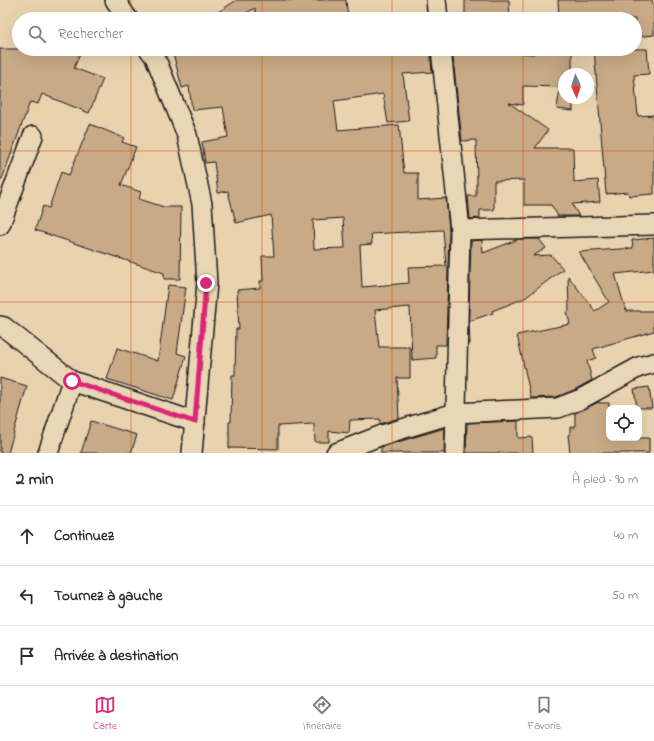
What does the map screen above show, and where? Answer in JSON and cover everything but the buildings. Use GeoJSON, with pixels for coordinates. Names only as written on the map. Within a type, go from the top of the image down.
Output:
{"type":"FeatureCollection","features":[{"type":"Feature","properties":{"kind":"street"},"geometry":{"type":"LineString","coordinates":[[436,0],[437,12]]}},
{"type":"Feature","properties":{"kind":"street"},"geometry":{"type":"LineString","coordinates":[[119,1],[124,12]]}},
{"type":"Feature","properties":{"kind":"street"},"geometry":{"type":"LineString","coordinates":[[154,56],[187,135],[202,204],[206,283],[192,453]]}},
{"type":"Feature","properties":{"kind":"street"},"geometry":{"type":"LineString","coordinates":[[442,56],[460,230],[455,453]]}},
{"type":"Feature","properties":{"kind":"street"},"geometry":{"type":"LineString","coordinates":[[0,224],[33,136]]}},
{"type":"Feature","properties":{"kind":"street"},"geometry":{"type":"LineString","coordinates":[[460,230],[654,225]]}},
{"type":"Feature","properties":{"kind":"street"},"geometry":{"type":"LineString","coordinates":[[0,326],[4,327],[72,381],[195,422]]}},
{"type":"Feature","properties":{"kind":"street"},"geometry":{"type":"LineString","coordinates":[[336,453],[382,435],[455,413],[558,408],[579,400],[639,367],[654,363]]}},
{"type":"Feature","properties":{"kind":"street"},"geometry":{"type":"LineString","coordinates":[[48,453],[72,381]]}},
{"type":"Feature","properties":{"kind":"route"},"geometry":{"type":"LineString","coordinates":[[72,381],[195,422],[206,283]]}}]}
